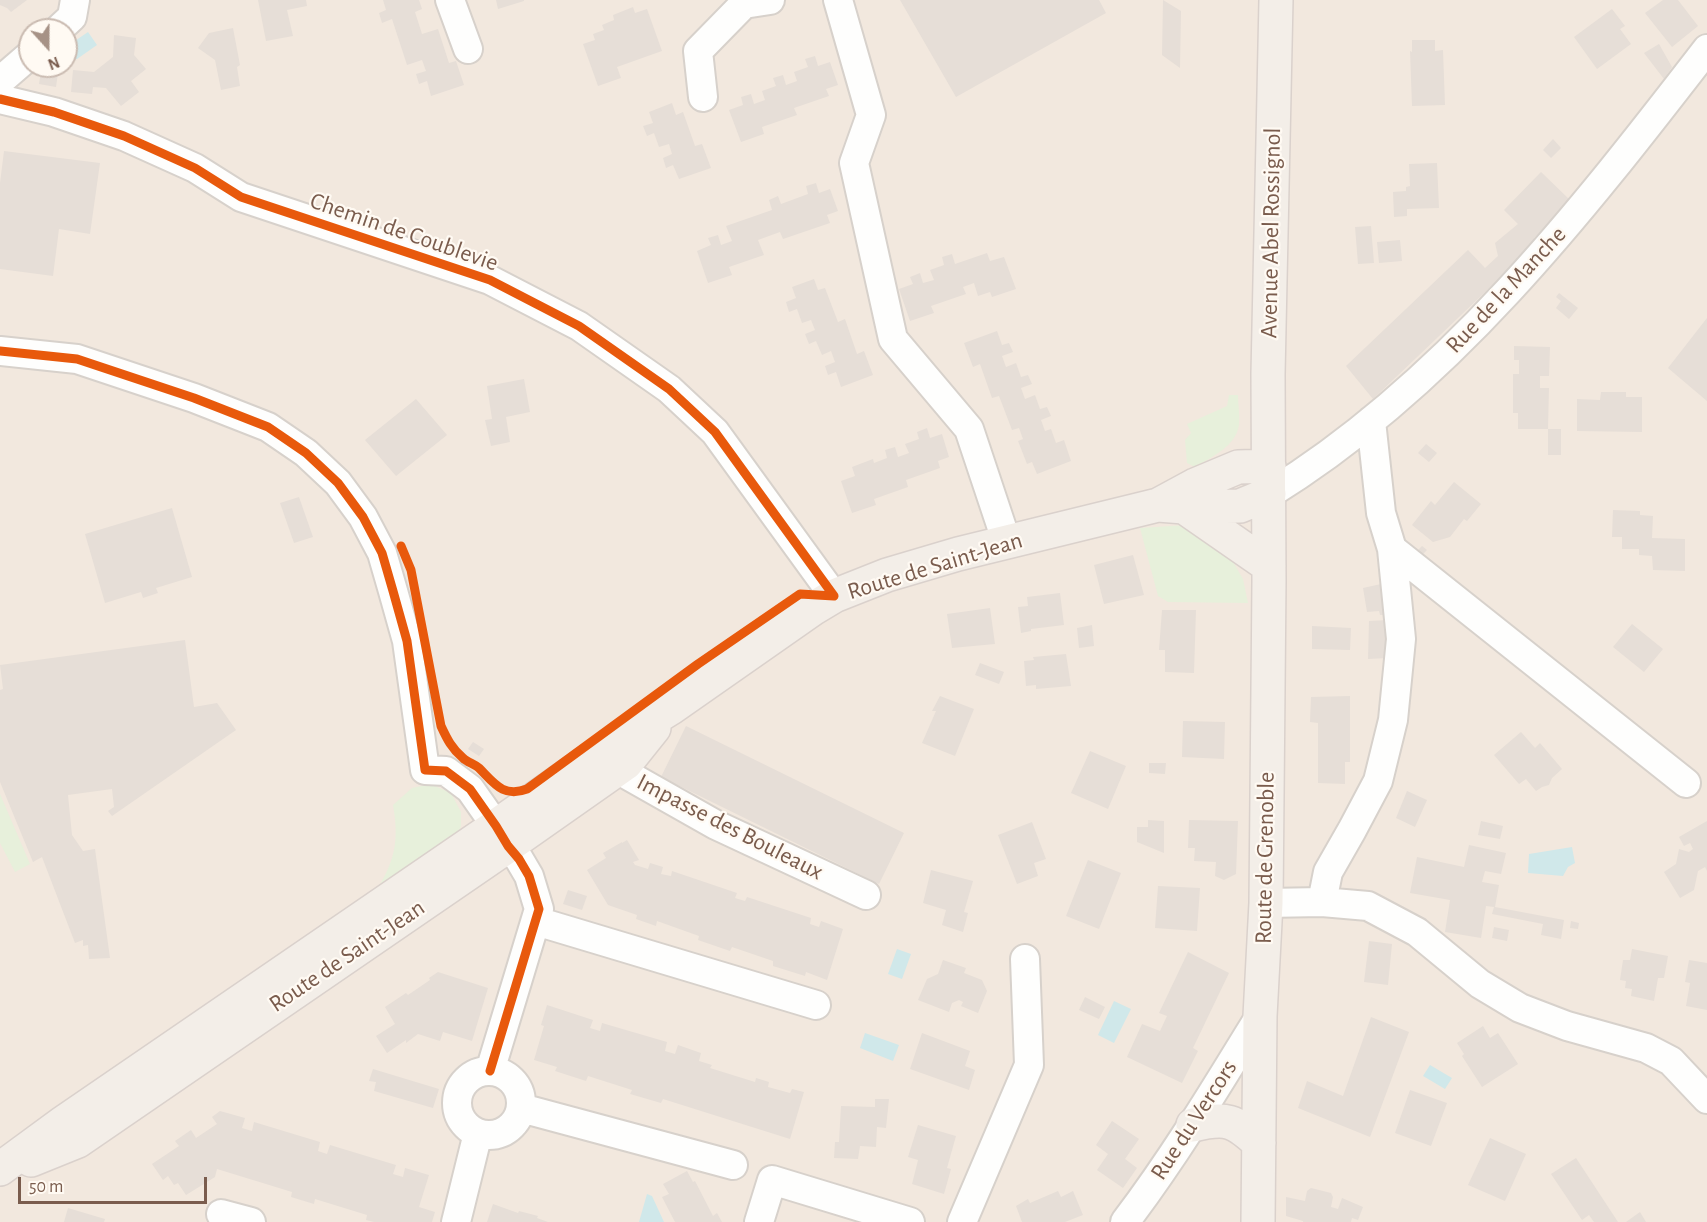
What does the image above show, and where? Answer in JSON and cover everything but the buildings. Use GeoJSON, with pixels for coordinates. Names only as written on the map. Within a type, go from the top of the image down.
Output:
{"type":"FeatureCollection","features":[{"type":"Feature","properties":{"kind":"main road","name":"Avenue Abel Rossignol"},"geometry":{"type":"LineString","coordinates":[[1269,480],[1268,374],[1276,0]]}},
{"type":"Feature","properties":{"kind":"main road","name":"Route de Saint-Jean"},"geometry":{"type":"LineString","coordinates":[[0,1171],[78,1141],[615,757],[626,763],[671,708],[834,596],[887,575],[958,554],[1171,506],[1195,485],[1238,467],[1269,480]]}},
{"type":"Feature","properties":{"kind":"main road","name":"Route de Grenoble"},"geometry":{"type":"LineString","coordinates":[[1258,1222],[1260,1016],[1266,903],[1269,480]]}},
{"type":"Feature","properties":{"kind":"main road"},"geometry":{"type":"LineString","coordinates":[[1171,506],[1269,566]]}},
{"type":"Feature","properties":{"kind":"main road"},"geometry":{"type":"LineString","coordinates":[[1197,1119],[1260,1093]]}},
{"type":"Feature","properties":{"kind":"main road"},"geometry":{"type":"LineString","coordinates":[[1197,1119],[1227,1121],[1242,1128],[1259,1143]]}},
{"type":"Feature","properties":{"kind":"street"},"geometry":{"type":"LineString","coordinates":[[71,18],[75,0]]}},
{"type":"Feature","properties":{"kind":"street"},"geometry":{"type":"LineString","coordinates":[[450,0],[468,49]]}},
{"type":"Feature","properties":{"kind":"street"},"geometry":{"type":"LineString","coordinates":[[703,97],[698,51],[744,4],[770,0]]}},
{"type":"Feature","properties":{"kind":"street"},"geometry":{"type":"LineString","coordinates":[[838,0],[871,115],[854,163],[892,339],[969,429],[1007,543]]}},
{"type":"Feature","properties":{"kind":"street","name":"Rue de la Manche"},"geometry":{"type":"LineString","coordinates":[[1269,480],[1345,443],[1444,358],[1566,226],[1635,143],[1707,50]]}},
{"type":"Feature","properties":{"kind":"street"},"geometry":{"type":"LineString","coordinates":[[0,81],[18,65]]}},
{"type":"Feature","properties":{"kind":"street","name":"Chemin de Coublevie"},"geometry":{"type":"LineString","coordinates":[[0,99],[54,112],[124,136],[195,168],[241,197],[490,280],[579,326],[669,389],[715,432],[834,596]]}},
{"type":"Feature","properties":{"kind":"street"},"geometry":{"type":"LineString","coordinates":[[0,351],[77,359],[194,398],[268,427],[306,453],[338,483],[363,517],[382,553],[407,641],[425,770],[446,771],[468,788],[529,876],[539,909],[489,1071]]}},
{"type":"Feature","properties":{"kind":"street"},"geometry":{"type":"LineString","coordinates":[[1322,902],[1328,872],[1378,781],[1394,720],[1401,639],[1392,549],[1382,513],[1371,421]]}},
{"type":"Feature","properties":{"kind":"street"},"geometry":{"type":"LineString","coordinates":[[1392,549],[1686,783]]}},
{"type":"Feature","properties":{"kind":"street","name":"Impasse des Bouleaux"},"geometry":{"type":"LineString","coordinates":[[615,757],[716,825],[866,895]]}},
{"type":"Feature","properties":{"kind":"street"},"geometry":{"type":"LineString","coordinates":[[1266,903],[1322,902],[1368,906],[1417,932],[1480,984],[1520,1008],[1567,1026],[1646,1048],[1671,1061],[1707,1099]]}},
{"type":"Feature","properties":{"kind":"street"},"geometry":{"type":"LineString","coordinates":[[536,921],[816,1005]]}},
{"type":"Feature","properties":{"kind":"street"},"geometry":{"type":"LineString","coordinates":[[962,1222],[1029,1065],[1024,959]]}},
{"type":"Feature","properties":{"kind":"street","name":"Rue du Vercors"},"geometry":{"type":"LineString","coordinates":[[1125,1222],[1197,1119],[1260,1016]]}},
{"type":"Feature","properties":{"kind":"street"},"geometry":{"type":"LineString","coordinates":[[489,1071],[503,1074],[514,1082],[520,1094],[521,1108],[516,1121],[505,1131],[492,1135],[478,1133],[467,1126],[459,1114],[457,1102],[460,1090],[467,1080],[477,1073],[489,1071]]}},
{"type":"Feature","properties":{"kind":"street"},"geometry":{"type":"LineString","coordinates":[[521,1108],[733,1165]]}},
{"type":"Feature","properties":{"kind":"street"},"geometry":{"type":"LineString","coordinates":[[456,1222],[478,1133]]}},
{"type":"Feature","properties":{"kind":"street"},"geometry":{"type":"LineString","coordinates":[[759,1222],[772,1180],[909,1222]]}},
{"type":"Feature","properties":{"kind":"street"},"geometry":{"type":"LineString","coordinates":[[220,1214],[251,1222]]}},
{"type":"Feature","properties":{"kind":"shaded area"},"geometry":{"type":"Polygon","coordinates":[[[0,0],[1707,0],[1707,1222],[0,1222],[0,0]]]}},
{"type":"Feature","properties":{"kind":"green space"},"geometry":{"type":"Polygon","coordinates":[[[1229,395],[1238,395],[1239,425],[1233,439],[1216,455],[1195,467],[1187,463],[1185,440],[1191,433],[1187,424],[1227,406],[1229,395]]]}},
{"type":"Feature","properties":{"kind":"green space"},"geometry":{"type":"Polygon","coordinates":[[[1186,525],[1232,560],[1243,579],[1248,603],[1168,602],[1158,596],[1140,528],[1186,525]]]}},
{"type":"Feature","properties":{"kind":"green space"},"geometry":{"type":"Polygon","coordinates":[[[430,784],[451,793],[461,812],[458,838],[367,905],[392,858],[396,834],[393,805],[412,788],[430,784]]]}},
{"type":"Feature","properties":{"kind":"green space"},"geometry":{"type":"Polygon","coordinates":[[[0,794],[30,864],[15,872],[0,843],[0,794]]]}},
{"type":"Feature","properties":{"kind":"water"},"geometry":{"type":"Polygon","coordinates":[[[88,32],[97,45],[78,58],[78,39],[88,32]]]}},
{"type":"Feature","properties":{"kind":"water"},"geometry":{"type":"Polygon","coordinates":[[[1572,847],[1575,863],[1568,867],[1563,876],[1528,873],[1529,854],[1572,847]]]}},
{"type":"Feature","properties":{"kind":"water"},"geometry":{"type":"Polygon","coordinates":[[[897,949],[911,954],[902,979],[888,974],[897,949]]]}},
{"type":"Feature","properties":{"kind":"water"},"geometry":{"type":"Polygon","coordinates":[[[1114,1001],[1131,1009],[1114,1043],[1098,1035],[1114,1001]]]}},
{"type":"Feature","properties":{"kind":"water"},"geometry":{"type":"Polygon","coordinates":[[[865,1033],[899,1045],[893,1061],[860,1048],[865,1033]]]}},
{"type":"Feature","properties":{"kind":"water"},"geometry":{"type":"Polygon","coordinates":[[[1430,1065],[1452,1078],[1445,1089],[1423,1076],[1430,1065]]]}},
{"type":"Feature","properties":{"kind":"water"},"geometry":{"type":"Polygon","coordinates":[[[647,1194],[652,1196],[664,1222],[639,1222],[647,1194]]]}},
{"type":"Feature","properties":{"kind":"cycle path"},"geometry":{"type":"LineString","coordinates":[[0,99],[54,112],[124,136],[195,168],[241,197],[490,280],[579,326],[669,389],[715,432],[834,596]]}},
{"type":"Feature","properties":{"kind":"cycle path"},"geometry":{"type":"LineString","coordinates":[[0,351],[77,359],[194,398],[268,427],[306,453],[338,483],[363,517],[382,553],[407,641],[425,770],[446,771],[470,789],[529,876],[539,909],[490,1071]]}},
{"type":"Feature","properties":{"kind":"cycle path"},"geometry":{"type":"LineString","coordinates":[[401,546],[411,570],[441,726],[450,744],[459,755],[479,768],[494,784],[511,792],[527,789],[698,664],[800,594],[834,596]]}}]}
